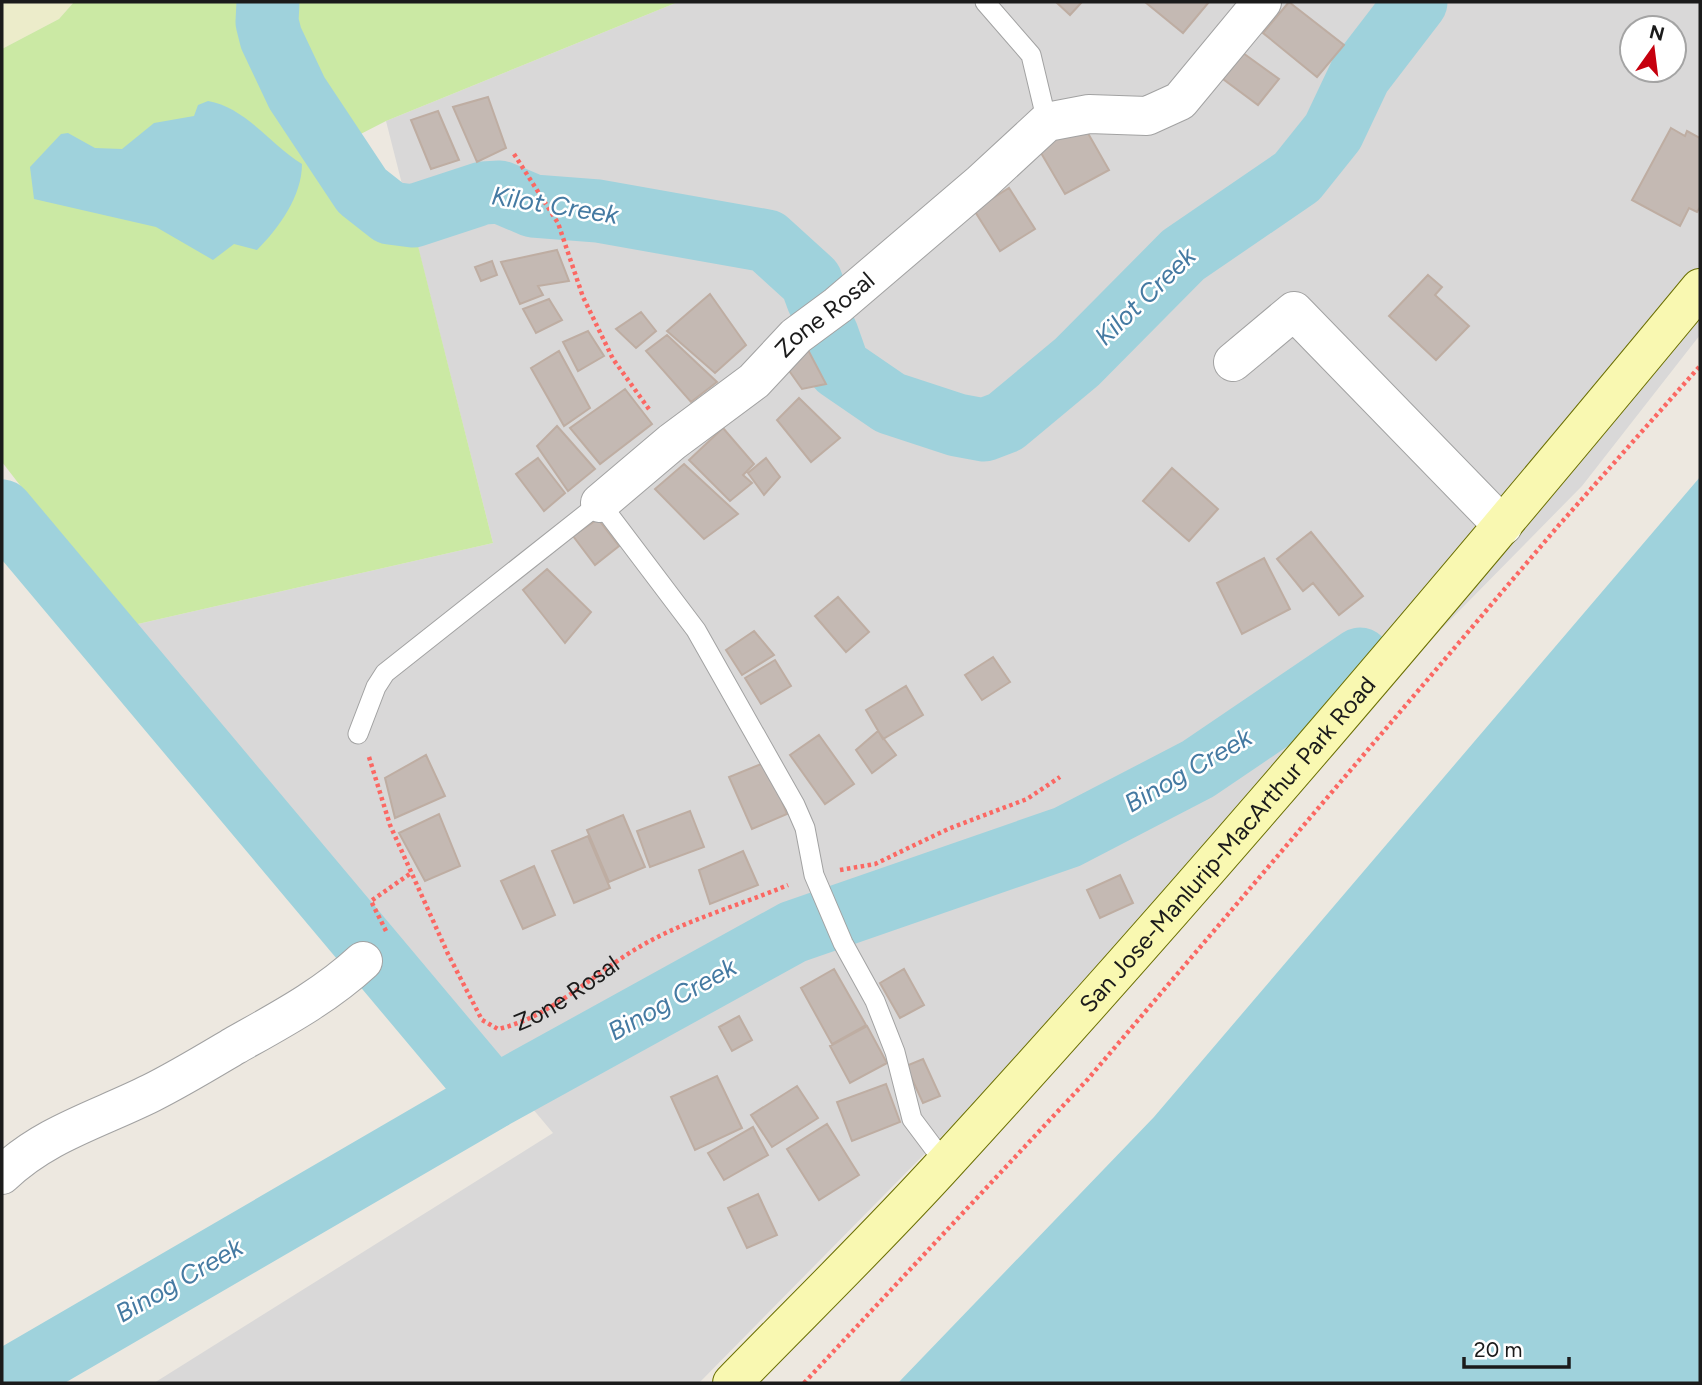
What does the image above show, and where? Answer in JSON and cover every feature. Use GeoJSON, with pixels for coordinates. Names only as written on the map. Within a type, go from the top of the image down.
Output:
{"type":"FeatureCollection","features":[{"type":"Feature","properties":{"kind":"main road","name":"San Jose-Manlurip-MacArthur Park Road"},"geometry":{"type":"LineString","coordinates":[[732,1383],[945,1163],[1503,526],[1700,288]]}},
{"type":"Feature","properties":{"kind":"street"},"geometry":{"type":"LineString","coordinates":[[1047,122],[1089,114],[1147,116],[1180,101],[1262,2]]}},
{"type":"Feature","properties":{"kind":"street","name":"Zone Rosal"},"geometry":{"type":"LineString","coordinates":[[600,503],[672,442],[754,381],[796,335],[838,305],[981,183],[1047,122]]}},
{"type":"Feature","properties":{"kind":"street"},"geometry":{"type":"LineString","coordinates":[[1233,362],[1294,311],[1503,526]]}},
{"type":"Feature","properties":{"kind":"street"},"geometry":{"type":"LineString","coordinates":[[2,1175],[19,1158],[61,1132],[151,1093],[301,1010],[339,983],[376,949]]}},
{"type":"Feature","properties":{"kind":"lane"},"geometry":{"type":"LineString","coordinates":[[985,2],[1031,55],[1047,122]]}},
{"type":"Feature","properties":{"kind":"lane"},"geometry":{"type":"LineString","coordinates":[[600,503],[703,642],[795,805],[805,828],[814,875],[843,943],[875,1001],[895,1052],[912,1119],[945,1163]]}},
{"type":"Feature","properties":{"kind":"lane","name":"Zone Rosal"},"geometry":{"type":"LineString","coordinates":[[358,734],[376,687],[385,673],[600,503]]}},
{"type":"Feature","properties":{"kind":"path"},"geometry":{"type":"LineString","coordinates":[[514,154],[558,223],[583,297],[613,359],[672,442]]}},
{"type":"Feature","properties":{"kind":"path"},"geometry":{"type":"LineString","coordinates":[[804,1383],[1087,1079],[1559,525],[1700,366]]}},
{"type":"Feature","properties":{"kind":"path","name":"Zone Rosal"},"geometry":{"type":"LineString","coordinates":[[358,734],[367,750],[390,825],[411,873],[482,1020],[498,1029],[514,1025],[581,988],[632,951],[687,922],[743,904],[814,875]]}},
{"type":"Feature","properties":{"kind":"path"},"geometry":{"type":"LineString","coordinates":[[814,875],[875,864],[948,829],[1027,799],[1060,777]]}},
{"type":"Feature","properties":{"kind":"path"},"geometry":{"type":"LineString","coordinates":[[376,949],[371,901],[411,873]]}},
{"type":"Feature","properties":{"kind":"shaded area"},"geometry":{"type":"Polygon","coordinates":[[[678,2],[1700,2],[1700,335],[1582,486],[699,1383],[154,1383],[553,1133],[129,626],[493,543],[386,121],[678,2]]]}},
{"type":"Feature","properties":{"kind":"green space"},"geometry":{"type":"Polygon","coordinates":[[[2,2],[74,2],[59,19],[2,49],[2,2]]]}},
{"type":"Feature","properties":{"kind":"green space"},"geometry":{"type":"Polygon","coordinates":[[[74,2],[247,2],[244,9],[246,30],[286,115],[343,202],[377,238],[397,241],[416,238],[493,543],[129,626],[2,462],[2,49],[59,19],[74,2]]]}},
{"type":"Feature","properties":{"kind":"green space"},"geometry":{"type":"Polygon","coordinates":[[[286,2],[678,2],[386,121],[349,140],[313,81],[283,8],[286,2]]]}},
{"type":"Feature","properties":{"kind":"water"},"geometry":{"type":"Polygon","coordinates":[[[208,101],[246,119],[302,164],[298,188],[288,211],[257,250],[234,244],[213,260],[156,227],[34,199],[30,167],[61,134],[68,133],[95,148],[122,149],[154,123],[194,116],[198,105],[208,101]]]}},
{"type":"Feature","properties":{"kind":"water"},"geometry":{"type":"Polygon","coordinates":[[[1700,477],[1700,1383],[898,1383],[1154,1117],[1700,477]]]}},
{"type":"Feature","properties":{"kind":"building"},"geometry":{"type":"Polygon","coordinates":[[[1056,2],[1082,2],[1070,15],[1056,2]]]}},
{"type":"Feature","properties":{"kind":"building"},"geometry":{"type":"Polygon","coordinates":[[[1145,2],[1209,2],[1183,33],[1145,2]]]}},
{"type":"Feature","properties":{"kind":"building"},"geometry":{"type":"Polygon","coordinates":[[[1289,2],[1344,45],[1317,77],[1263,33],[1289,2]]]}},
{"type":"Feature","properties":{"kind":"building"},"geometry":{"type":"Polygon","coordinates":[[[1243,53],[1279,79],[1258,105],[1223,79],[1243,53]]]}},
{"type":"Feature","properties":{"kind":"building"},"geometry":{"type":"Polygon","coordinates":[[[488,97],[506,148],[477,162],[453,107],[488,97]]]}},
{"type":"Feature","properties":{"kind":"building"},"geometry":{"type":"Polygon","coordinates":[[[438,111],[459,160],[431,169],[411,120],[438,111]]]}},
{"type":"Feature","properties":{"kind":"building"},"geometry":{"type":"Polygon","coordinates":[[[1081,121],[1109,170],[1065,194],[1037,146],[1081,121]]]}},
{"type":"Feature","properties":{"kind":"building"},"geometry":{"type":"Polygon","coordinates":[[[1671,128],[1685,136],[1687,131],[1700,138],[1700,207],[1697,212],[1689,208],[1680,226],[1632,200],[1671,128]]]}},
{"type":"Feature","properties":{"kind":"building"},"geometry":{"type":"Polygon","coordinates":[[[1009,188],[1035,229],[1000,251],[974,210],[1009,188]]]}},
{"type":"Feature","properties":{"kind":"building"},"geometry":{"type":"Polygon","coordinates":[[[557,250],[569,281],[538,286],[543,295],[520,304],[501,262],[557,250]]]}},
{"type":"Feature","properties":{"kind":"building"},"geometry":{"type":"Polygon","coordinates":[[[492,261],[497,275],[481,281],[475,267],[492,261]]]}},
{"type":"Feature","properties":{"kind":"building"},"geometry":{"type":"Polygon","coordinates":[[[1428,275],[1442,287],[1435,295],[1469,326],[1436,360],[1389,316],[1428,275]]]}},
{"type":"Feature","properties":{"kind":"building"},"geometry":{"type":"Polygon","coordinates":[[[710,294],[746,345],[715,373],[667,331],[710,294]]]}},
{"type":"Feature","properties":{"kind":"building"},"geometry":{"type":"Polygon","coordinates":[[[549,299],[562,320],[536,333],[523,309],[549,299]]]}},
{"type":"Feature","properties":{"kind":"building"},"geometry":{"type":"Polygon","coordinates":[[[641,312],[656,331],[636,348],[616,329],[641,312]]]}},
{"type":"Feature","properties":{"kind":"building"},"geometry":{"type":"Polygon","coordinates":[[[588,331],[604,356],[578,371],[563,342],[588,331]]]}},
{"type":"Feature","properties":{"kind":"building"},"geometry":{"type":"Polygon","coordinates":[[[667,335],[717,382],[691,402],[646,351],[667,335]]]}},
{"type":"Feature","properties":{"kind":"building"},"geometry":{"type":"Polygon","coordinates":[[[807,348],[826,384],[802,389],[783,362],[807,348]]]}},
{"type":"Feature","properties":{"kind":"building"},"geometry":{"type":"Polygon","coordinates":[[[559,351],[590,408],[564,426],[531,368],[559,351]]]}},
{"type":"Feature","properties":{"kind":"building"},"geometry":{"type":"Polygon","coordinates":[[[625,389],[652,424],[600,464],[570,428],[625,389]]]}},
{"type":"Feature","properties":{"kind":"building"},"geometry":{"type":"Polygon","coordinates":[[[799,398],[840,438],[811,462],[777,420],[799,398]]]}},
{"type":"Feature","properties":{"kind":"building"},"geometry":{"type":"Polygon","coordinates":[[[557,426],[595,469],[568,491],[537,446],[557,426]]]}},
{"type":"Feature","properties":{"kind":"building"},"geometry":{"type":"Polygon","coordinates":[[[723,428],[754,464],[743,475],[752,483],[730,501],[689,460],[723,428]]]}},
{"type":"Feature","properties":{"kind":"building"},"geometry":{"type":"Polygon","coordinates":[[[538,458],[565,493],[544,511],[516,474],[538,458]]]}},
{"type":"Feature","properties":{"kind":"building"},"geometry":{"type":"Polygon","coordinates":[[[766,458],[780,477],[764,495],[748,473],[766,458]]]}},
{"type":"Feature","properties":{"kind":"building"},"geometry":{"type":"Polygon","coordinates":[[[684,464],[738,514],[704,539],[655,489],[684,464]]]}},
{"type":"Feature","properties":{"kind":"building"},"geometry":{"type":"Polygon","coordinates":[[[1172,468],[1218,509],[1189,541],[1143,501],[1172,468]]]}},
{"type":"Feature","properties":{"kind":"building"},"geometry":{"type":"Polygon","coordinates":[[[598,519],[619,546],[595,565],[573,536],[598,519]]]}},
{"type":"Feature","properties":{"kind":"building"},"geometry":{"type":"Polygon","coordinates":[[[1311,532],[1363,596],[1339,615],[1313,583],[1303,591],[1277,559],[1311,532]]]}},
{"type":"Feature","properties":{"kind":"building"},"geometry":{"type":"Polygon","coordinates":[[[1264,558],[1290,609],[1242,634],[1217,583],[1264,558]]]}},
{"type":"Feature","properties":{"kind":"building"},"geometry":{"type":"Polygon","coordinates":[[[547,569],[591,612],[565,643],[523,590],[547,569]]]}},
{"type":"Feature","properties":{"kind":"building"},"geometry":{"type":"Polygon","coordinates":[[[838,597],[869,632],[846,652],[815,616],[838,597]]]}},
{"type":"Feature","properties":{"kind":"building"},"geometry":{"type":"Polygon","coordinates":[[[754,631],[774,655],[742,675],[726,650],[754,631]]]}},
{"type":"Feature","properties":{"kind":"building"},"geometry":{"type":"Polygon","coordinates":[[[993,657],[1010,682],[982,700],[965,675],[993,657]]]}},
{"type":"Feature","properties":{"kind":"building"},"geometry":{"type":"Polygon","coordinates":[[[775,660],[791,686],[761,704],[745,678],[775,660]]]}},
{"type":"Feature","properties":{"kind":"building"},"geometry":{"type":"Polygon","coordinates":[[[906,686],[923,715],[883,739],[866,710],[906,686]]]}},
{"type":"Feature","properties":{"kind":"building"},"geometry":{"type":"Polygon","coordinates":[[[878,731],[896,755],[872,773],[856,750],[878,731]]]}},
{"type":"Feature","properties":{"kind":"building"},"geometry":{"type":"Polygon","coordinates":[[[819,735],[854,784],[825,804],[790,755],[819,735]]]}},
{"type":"Feature","properties":{"kind":"building"},"geometry":{"type":"Polygon","coordinates":[[[426,755],[445,796],[395,818],[385,778],[426,755]]]}},
{"type":"Feature","properties":{"kind":"building"},"geometry":{"type":"Polygon","coordinates":[[[766,762],[787,814],[752,829],[729,777],[766,762]]]}},
{"type":"Feature","properties":{"kind":"building"},"geometry":{"type":"Polygon","coordinates":[[[690,811],[704,847],[650,867],[637,831],[690,811]]]}},
{"type":"Feature","properties":{"kind":"building"},"geometry":{"type":"Polygon","coordinates":[[[439,814],[460,866],[425,881],[399,833],[439,814]]]}},
{"type":"Feature","properties":{"kind":"building"},"geometry":{"type":"Polygon","coordinates":[[[623,815],[645,867],[609,882],[587,830],[623,815]]]}},
{"type":"Feature","properties":{"kind":"building"},"geometry":{"type":"Polygon","coordinates":[[[588,836],[610,888],[574,903],[552,851],[588,836]]]}},
{"type":"Feature","properties":{"kind":"building"},"geometry":{"type":"Polygon","coordinates":[[[743,851],[758,885],[710,904],[699,870],[743,851]]]}},
{"type":"Feature","properties":{"kind":"building"},"geometry":{"type":"Polygon","coordinates":[[[534,866],[555,915],[523,929],[501,881],[534,866]]]}},
{"type":"Feature","properties":{"kind":"building"},"geometry":{"type":"Polygon","coordinates":[[[1120,875],[1133,903],[1100,918],[1087,890],[1120,875]]]}},
{"type":"Feature","properties":{"kind":"building"},"geometry":{"type":"Polygon","coordinates":[[[834,969],[866,1025],[832,1044],[801,988],[834,969]]]}},
{"type":"Feature","properties":{"kind":"building"},"geometry":{"type":"Polygon","coordinates":[[[904,969],[924,1005],[900,1018],[880,983],[904,969]]]}},
{"type":"Feature","properties":{"kind":"building"},"geometry":{"type":"Polygon","coordinates":[[[739,1016],[752,1040],[732,1051],[719,1027],[739,1016]]]}},
{"type":"Feature","properties":{"kind":"building"},"geometry":{"type":"Polygon","coordinates":[[[867,1026],[887,1063],[850,1083],[830,1046],[867,1026]]]}},
{"type":"Feature","properties":{"kind":"building"},"geometry":{"type":"Polygon","coordinates":[[[923,1059],[940,1096],[923,1103],[906,1066],[923,1059]]]}},
{"type":"Feature","properties":{"kind":"building"},"geometry":{"type":"Polygon","coordinates":[[[717,1076],[742,1128],[695,1150],[671,1097],[717,1076]]]}},
{"type":"Feature","properties":{"kind":"building"},"geometry":{"type":"Polygon","coordinates":[[[886,1084],[900,1122],[852,1141],[837,1102],[886,1084]]]}},
{"type":"Feature","properties":{"kind":"building"},"geometry":{"type":"Polygon","coordinates":[[[797,1086],[818,1118],[772,1147],[751,1115],[797,1086]]]}},
{"type":"Feature","properties":{"kind":"building"},"geometry":{"type":"Polygon","coordinates":[[[827,1124],[859,1175],[819,1200],[787,1149],[827,1124]]]}},
{"type":"Feature","properties":{"kind":"building"},"geometry":{"type":"Polygon","coordinates":[[[753,1127],[768,1155],[724,1180],[708,1153],[753,1127]]]}},
{"type":"Feature","properties":{"kind":"building"},"geometry":{"type":"Polygon","coordinates":[[[758,1194],[777,1235],[747,1248],[728,1208],[758,1194]]]}},
{"type":"Feature","properties":{"kind":"waterway","name":"Kilot Creek"},"geometry":{"type":"LineString","coordinates":[[268,2],[267,22],[271,38],[297,93],[362,191],[390,213],[413,216],[483,193],[500,192],[533,206],[598,211],[767,241],[811,281],[818,300]]}},
{"type":"Feature","properties":{"kind":"waterway","name":"Kilot Creek"},"geometry":{"type":"LineString","coordinates":[[827,334],[839,368],[890,403],[957,425],[984,430],[1005,422],[1077,362],[1183,255],[1297,177],[1333,132],[1360,75],[1416,2]]}},
{"type":"Feature","properties":{"kind":"waterway"},"geometry":{"type":"LineString","coordinates":[[2,511],[494,1097]]}},
{"type":"Feature","properties":{"kind":"waterway","name":"Binog Creek"},"geometry":{"type":"LineString","coordinates":[[2,1383],[494,1097],[793,932],[1067,837],[1198,769],[1360,659]]}}]}
